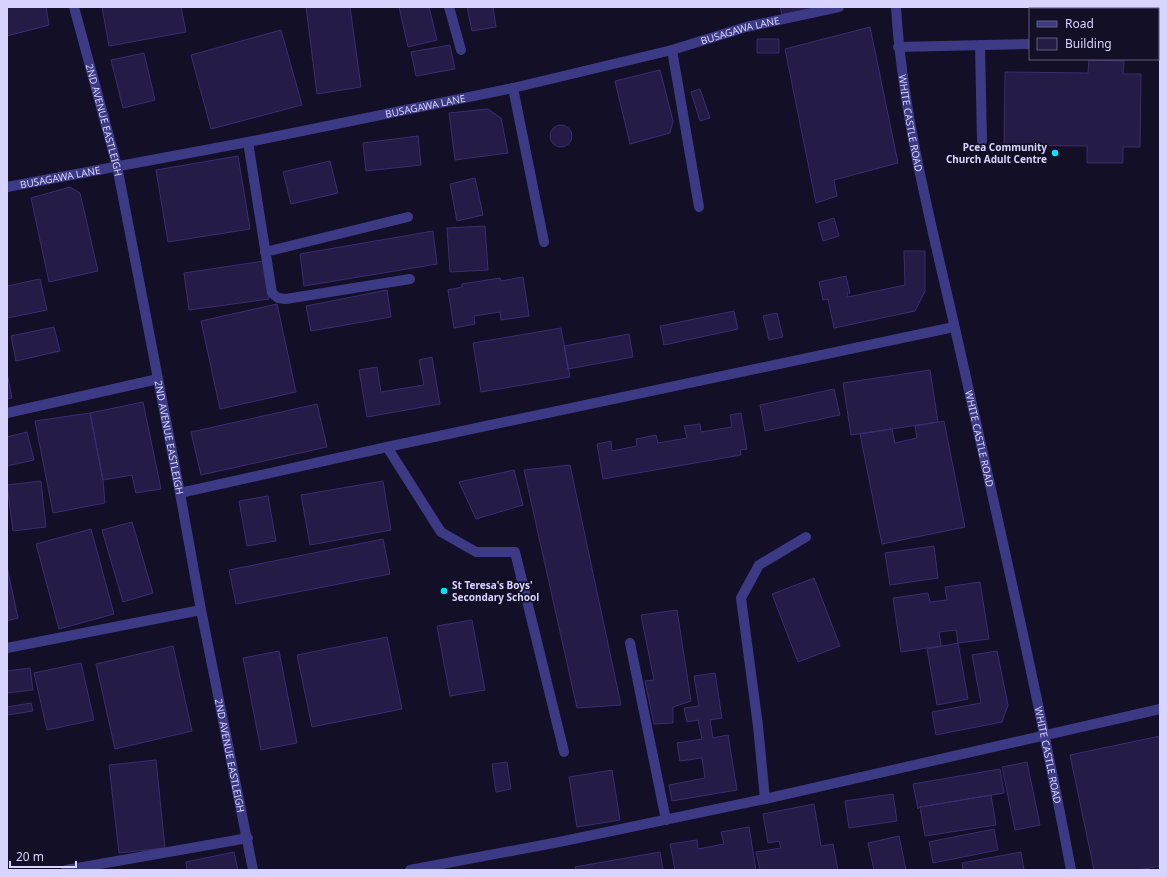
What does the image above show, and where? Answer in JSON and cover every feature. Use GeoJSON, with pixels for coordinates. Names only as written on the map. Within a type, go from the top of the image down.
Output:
{"type":"FeatureCollection","features":[{"type":"Feature","properties":{"kind":"street","name":"2ND AVENUE EASTLEIGH"},"geometry":{"type":"LineString","coordinates":[[74,7],[117,166],[201,610],[248,838],[253,870]]}},
{"type":"Feature","properties":{"kind":"street"},"geometry":{"type":"LineString","coordinates":[[450,7],[461,50]]}},
{"type":"Feature","properties":{"kind":"street","name":"BUSAGAWA LANE"},"geometry":{"type":"LineString","coordinates":[[7,187],[248,142],[513,88],[672,50],[746,27],[839,7]]}},
{"type":"Feature","properties":{"kind":"street","name":"WHITE CASTLE ROAD"},"geometry":{"type":"LineString","coordinates":[[896,7],[898,47],[927,211],[1046,736],[1071,870]]}},
{"type":"Feature","properties":{"kind":"street"},"geometry":{"type":"LineString","coordinates":[[898,47],[1029,44]]}},
{"type":"Feature","properties":{"kind":"street"},"geometry":{"type":"LineString","coordinates":[[980,45],[982,142]]}},
{"type":"Feature","properties":{"kind":"street"},"geometry":{"type":"LineString","coordinates":[[672,50],[699,207]]}},
{"type":"Feature","properties":{"kind":"street"},"geometry":{"type":"LineString","coordinates":[[513,88],[544,242]]}},
{"type":"Feature","properties":{"kind":"street"},"geometry":{"type":"LineString","coordinates":[[248,142],[272,293],[278,298],[286,299],[410,279]]}},
{"type":"Feature","properties":{"kind":"street"},"geometry":{"type":"LineString","coordinates":[[265,252],[408,217]]}},
{"type":"Feature","properties":{"kind":"street"},"geometry":{"type":"LineString","coordinates":[[180,493],[387,447],[954,327]]}},
{"type":"Feature","properties":{"kind":"street"},"geometry":{"type":"LineString","coordinates":[[7,413],[158,379]]}},
{"type":"Feature","properties":{"kind":"street"},"geometry":{"type":"LineString","coordinates":[[387,447],[442,532],[476,552],[515,552],[564,752]]}},
{"type":"Feature","properties":{"kind":"street"},"geometry":{"type":"LineString","coordinates":[[765,799],[758,726],[741,598],[759,566],[806,537]]}},
{"type":"Feature","properties":{"kind":"street"},"geometry":{"type":"LineString","coordinates":[[7,648],[201,610]]}},
{"type":"Feature","properties":{"kind":"street"},"geometry":{"type":"LineString","coordinates":[[630,643],[666,820]]}},
{"type":"Feature","properties":{"kind":"street"},"geometry":{"type":"LineString","coordinates":[[410,870],[765,799],[1160,709]]}},
{"type":"Feature","properties":{"kind":"street"},"geometry":{"type":"LineString","coordinates":[[66,870],[248,838]]}},
{"type":"Feature","properties":{"kind":"building"},"geometry":{"type":"Polygon","coordinates":[[[7,7],[46,7],[49,25],[7,36],[7,7]]]}},
{"type":"Feature","properties":{"kind":"building"},"geometry":{"type":"Polygon","coordinates":[[[102,7],[181,7],[186,32],[109,46],[102,7]]]}},
{"type":"Feature","properties":{"kind":"building"},"geometry":{"type":"Polygon","coordinates":[[[306,7],[350,7],[361,87],[317,94],[306,7]]]}},
{"type":"Feature","properties":{"kind":"building"},"geometry":{"type":"Polygon","coordinates":[[[399,7],[429,7],[437,40],[408,47],[399,7]]]}},
{"type":"Feature","properties":{"kind":"building"},"geometry":{"type":"Polygon","coordinates":[[[467,7],[493,7],[496,27],[472,31],[467,7]]]}},
{"type":"Feature","properties":{"kind":"building"},"geometry":{"type":"Polygon","coordinates":[[[780,7],[811,7],[811,9],[782,15],[780,7]]]}},
{"type":"Feature","properties":{"kind":"building"},"geometry":{"type":"Polygon","coordinates":[[[870,27],[898,163],[834,180],[837,196],[816,203],[785,49],[870,27]]]}},
{"type":"Feature","properties":{"kind":"building"},"geometry":{"type":"Polygon","coordinates":[[[281,30],[302,105],[211,129],[191,55],[281,30]]]}},
{"type":"Feature","properties":{"kind":"building"},"geometry":{"type":"Polygon","coordinates":[[[757,39],[779,39],[779,53],[757,53],[757,39]]]}},
{"type":"Feature","properties":{"kind":"building"},"geometry":{"type":"Polygon","coordinates":[[[450,45],[455,69],[416,76],[411,52],[450,45]]]}},
{"type":"Feature","properties":{"kind":"building"},"geometry":{"type":"Polygon","coordinates":[[[144,53],[155,100],[123,108],[111,60],[144,53]]]}},
{"type":"Feature","properties":{"kind":"building"},"geometry":{"type":"Polygon","coordinates":[[[1089,60],[1124,61],[1123,74],[1141,74],[1140,147],[1123,147],[1123,163],[1087,163],[1087,146],[1004,145],[1005,72],[1088,73],[1089,60]]]}},
{"type":"Feature","properties":{"kind":"building"},"geometry":{"type":"Polygon","coordinates":[[[660,70],[673,121],[670,133],[630,144],[615,81],[660,70]]]}},
{"type":"Feature","properties":{"kind":"building"},"geometry":{"type":"Polygon","coordinates":[[[700,89],[710,118],[700,121],[691,92],[700,89]]]}},
{"type":"Feature","properties":{"kind":"building"},"geometry":{"type":"Polygon","coordinates":[[[488,109],[501,118],[508,153],[455,160],[449,113],[488,109]]]}},
{"type":"Feature","properties":{"kind":"building"},"geometry":{"type":"Polygon","coordinates":[[[561,125],[569,128],[572,136],[569,144],[561,147],[553,144],[550,136],[553,128],[561,125]]]}},
{"type":"Feature","properties":{"kind":"building"},"geometry":{"type":"Polygon","coordinates":[[[418,136],[421,165],[366,171],[363,143],[418,136]]]}},
{"type":"Feature","properties":{"kind":"building"},"geometry":{"type":"Polygon","coordinates":[[[238,156],[250,229],[168,242],[156,170],[238,156]]]}},
{"type":"Feature","properties":{"kind":"building"},"geometry":{"type":"Polygon","coordinates":[[[330,161],[338,193],[291,204],[283,172],[330,161]]]}},
{"type":"Feature","properties":{"kind":"building"},"geometry":{"type":"Polygon","coordinates":[[[475,178],[483,215],[457,221],[450,184],[475,178]]]}},
{"type":"Feature","properties":{"kind":"building"},"geometry":{"type":"Polygon","coordinates":[[[70,187],[80,193],[98,271],[49,282],[31,198],[70,187]]]}},
{"type":"Feature","properties":{"kind":"building"},"geometry":{"type":"Polygon","coordinates":[[[834,218],[839,236],[823,241],[818,223],[834,218]]]}},
{"type":"Feature","properties":{"kind":"building"},"geometry":{"type":"Polygon","coordinates":[[[485,226],[488,270],[450,272],[447,228],[485,226]]]}},
{"type":"Feature","properties":{"kind":"building"},"geometry":{"type":"Polygon","coordinates":[[[433,231],[437,264],[304,286],[300,254],[433,231]]]}},
{"type":"Feature","properties":{"kind":"building"},"geometry":{"type":"Polygon","coordinates":[[[904,251],[925,251],[925,291],[915,311],[834,328],[828,299],[823,300],[819,282],[846,276],[850,293],[847,293],[848,297],[905,285],[904,251]]]}},
{"type":"Feature","properties":{"kind":"building"},"geometry":{"type":"Polygon","coordinates":[[[264,261],[269,299],[189,310],[184,273],[264,261]]]}},
{"type":"Feature","properties":{"kind":"building"},"geometry":{"type":"Polygon","coordinates":[[[523,277],[529,316],[501,320],[500,312],[474,316],[475,324],[454,328],[448,290],[462,287],[462,284],[500,278],[501,281],[523,277]]]}},
{"type":"Feature","properties":{"kind":"building"},"geometry":{"type":"Polygon","coordinates":[[[40,279],[47,310],[7,318],[7,286],[40,279]]]}},
{"type":"Feature","properties":{"kind":"building"},"geometry":{"type":"Polygon","coordinates":[[[387,290],[391,317],[311,331],[306,306],[387,290]]]}},
{"type":"Feature","properties":{"kind":"building"},"geometry":{"type":"Polygon","coordinates":[[[277,304],[296,392],[220,409],[201,321],[277,304]]]}},
{"type":"Feature","properties":{"kind":"building"},"geometry":{"type":"Polygon","coordinates":[[[734,311],[738,329],[664,345],[660,326],[734,311]]]}},
{"type":"Feature","properties":{"kind":"building"},"geometry":{"type":"Polygon","coordinates":[[[777,313],[783,337],[769,340],[763,316],[777,313]]]}},
{"type":"Feature","properties":{"kind":"building"},"geometry":{"type":"Polygon","coordinates":[[[54,327],[60,351],[16,361],[11,336],[54,327]]]}},
{"type":"Feature","properties":{"kind":"building"},"geometry":{"type":"Polygon","coordinates":[[[561,328],[570,377],[481,392],[473,343],[561,328]]]}},
{"type":"Feature","properties":{"kind":"building"},"geometry":{"type":"Polygon","coordinates":[[[629,334],[633,357],[568,369],[564,346],[629,334]]]}},
{"type":"Feature","properties":{"kind":"building"},"geometry":{"type":"Polygon","coordinates":[[[432,357],[440,404],[367,417],[359,370],[377,367],[381,392],[424,385],[419,360],[432,357]]]}},
{"type":"Feature","properties":{"kind":"building"},"geometry":{"type":"Polygon","coordinates":[[[930,370],[938,422],[851,435],[843,383],[930,370]]]}},
{"type":"Feature","properties":{"kind":"building"},"geometry":{"type":"Polygon","coordinates":[[[7,373],[12,398],[7,399],[7,373]]]}},
{"type":"Feature","properties":{"kind":"building"},"geometry":{"type":"Polygon","coordinates":[[[834,389],[840,415],[765,431],[760,405],[834,389]]]}},
{"type":"Feature","properties":{"kind":"building"},"geometry":{"type":"Polygon","coordinates":[[[143,402],[161,489],[136,493],[132,475],[103,480],[90,413],[143,402]]]}},
{"type":"Feature","properties":{"kind":"building"},"geometry":{"type":"Polygon","coordinates":[[[317,404],[327,447],[201,475],[191,432],[317,404]]]}},
{"type":"Feature","properties":{"kind":"building"},"geometry":{"type":"Polygon","coordinates":[[[90,413],[103,480],[105,503],[53,513],[35,421],[90,413]]]}},
{"type":"Feature","properties":{"kind":"building"},"geometry":{"type":"Polygon","coordinates":[[[741,413],[747,449],[740,450],[741,455],[603,479],[597,444],[611,441],[612,451],[637,446],[636,439],[656,435],[658,443],[687,438],[684,426],[700,424],[701,432],[732,427],[730,415],[741,413]]]}},
{"type":"Feature","properties":{"kind":"building"},"geometry":{"type":"Polygon","coordinates":[[[944,421],[965,527],[882,544],[860,434],[892,429],[895,443],[917,438],[915,426],[944,421]]]}},
{"type":"Feature","properties":{"kind":"building"},"geometry":{"type":"Polygon","coordinates":[[[27,432],[34,460],[7,466],[7,437],[27,432]]]}},
{"type":"Feature","properties":{"kind":"building"},"geometry":{"type":"Polygon","coordinates":[[[570,465],[621,705],[577,708],[524,470],[570,465]]]}},
{"type":"Feature","properties":{"kind":"building"},"geometry":{"type":"Polygon","coordinates":[[[514,470],[523,505],[476,519],[459,482],[514,470]]]}},
{"type":"Feature","properties":{"kind":"building"},"geometry":{"type":"Polygon","coordinates":[[[41,481],[46,527],[13,531],[7,485],[41,481]]]}},
{"type":"Feature","properties":{"kind":"building"},"geometry":{"type":"Polygon","coordinates":[[[383,481],[391,530],[310,545],[301,495],[383,481]]]}},
{"type":"Feature","properties":{"kind":"building"},"geometry":{"type":"Polygon","coordinates":[[[268,496],[276,541],[247,546],[239,501],[268,496]]]}},
{"type":"Feature","properties":{"kind":"building"},"geometry":{"type":"Polygon","coordinates":[[[132,522],[153,593],[123,602],[102,530],[132,522]]]}},
{"type":"Feature","properties":{"kind":"building"},"geometry":{"type":"Polygon","coordinates":[[[91,529],[114,614],[59,629],[36,544],[91,529]]]}},
{"type":"Feature","properties":{"kind":"building"},"geometry":{"type":"Polygon","coordinates":[[[383,539],[390,574],[236,604],[229,570],[383,539]]]}},
{"type":"Feature","properties":{"kind":"building"},"geometry":{"type":"Polygon","coordinates":[[[934,546],[938,578],[890,585],[885,553],[934,546]]]}},
{"type":"Feature","properties":{"kind":"building"},"geometry":{"type":"Polygon","coordinates":[[[7,567],[18,618],[7,621],[7,567]]]}},
{"type":"Feature","properties":{"kind":"building"},"geometry":{"type":"Polygon","coordinates":[[[814,578],[840,646],[798,662],[772,594],[814,578]]]}},
{"type":"Feature","properties":{"kind":"building"},"geometry":{"type":"Polygon","coordinates":[[[980,582],[989,639],[958,643],[956,630],[939,632],[941,646],[901,652],[893,598],[928,593],[930,602],[947,600],[945,587],[980,582]]]}},
{"type":"Feature","properties":{"kind":"building"},"geometry":{"type":"Polygon","coordinates":[[[677,610],[691,701],[673,707],[673,723],[654,724],[645,681],[654,680],[641,615],[677,610]]]}},
{"type":"Feature","properties":{"kind":"building"},"geometry":{"type":"Polygon","coordinates":[[[472,620],[485,690],[450,696],[437,626],[472,620]]]}},
{"type":"Feature","properties":{"kind":"building"},"geometry":{"type":"Polygon","coordinates":[[[387,637],[402,709],[312,727],[297,655],[387,637]]]}},
{"type":"Feature","properties":{"kind":"building"},"geometry":{"type":"Polygon","coordinates":[[[958,643],[968,699],[937,705],[927,649],[958,643]]]}},
{"type":"Feature","properties":{"kind":"building"},"geometry":{"type":"Polygon","coordinates":[[[173,646],[192,731],[115,749],[96,664],[173,646]]]}},
{"type":"Feature","properties":{"kind":"building"},"geometry":{"type":"Polygon","coordinates":[[[279,651],[297,743],[261,750],[243,658],[279,651]]]}},
{"type":"Feature","properties":{"kind":"building"},"geometry":{"type":"Polygon","coordinates":[[[997,651],[1008,705],[1002,722],[936,735],[932,712],[981,703],[972,655],[997,651]]]}},
{"type":"Feature","properties":{"kind":"building"},"geometry":{"type":"Polygon","coordinates":[[[81,663],[94,720],[47,730],[34,673],[81,663]]]}},
{"type":"Feature","properties":{"kind":"building"},"geometry":{"type":"Polygon","coordinates":[[[30,668],[33,690],[7,693],[7,671],[30,668]]]}},
{"type":"Feature","properties":{"kind":"building"},"geometry":{"type":"Polygon","coordinates":[[[715,673],[722,718],[710,720],[713,738],[728,735],[737,790],[672,801],[669,785],[705,778],[702,758],[680,761],[677,743],[702,739],[698,720],[687,722],[684,708],[699,706],[694,676],[715,673]]]}},
{"type":"Feature","properties":{"kind":"building"},"geometry":{"type":"Polygon","coordinates":[[[31,703],[33,711],[7,715],[7,707],[31,703]]]}},
{"type":"Feature","properties":{"kind":"building"},"geometry":{"type":"Polygon","coordinates":[[[1160,736],[1160,866],[1139,870],[1094,870],[1070,755],[1160,736]]]}},
{"type":"Feature","properties":{"kind":"building"},"geometry":{"type":"Polygon","coordinates":[[[156,760],[165,848],[119,853],[109,765],[156,760]]]}},
{"type":"Feature","properties":{"kind":"building"},"geometry":{"type":"Polygon","coordinates":[[[507,762],[511,789],[496,792],[492,764],[507,762]]]}},
{"type":"Feature","properties":{"kind":"building"},"geometry":{"type":"Polygon","coordinates":[[[1027,762],[1040,825],[1015,830],[1002,767],[1027,762]]]}},
{"type":"Feature","properties":{"kind":"building"},"geometry":{"type":"Polygon","coordinates":[[[1000,769],[1004,793],[920,807],[918,809],[913,784],[1000,769]]]}},
{"type":"Feature","properties":{"kind":"building"},"geometry":{"type":"Polygon","coordinates":[[[612,770],[620,820],[577,827],[569,777],[612,770]]]}},
{"type":"Feature","properties":{"kind":"building"},"geometry":{"type":"Polygon","coordinates":[[[893,794],[897,821],[849,828],[845,801],[893,794]]]}},
{"type":"Feature","properties":{"kind":"building"},"geometry":{"type":"Polygon","coordinates":[[[991,795],[996,825],[925,836],[920,807],[991,795]]]}},
{"type":"Feature","properties":{"kind":"building"},"geometry":{"type":"Polygon","coordinates":[[[814,804],[821,846],[833,844],[838,870],[760,870],[756,852],[781,848],[779,841],[768,843],[763,814],[814,804]]]}},
{"type":"Feature","properties":{"kind":"building"},"geometry":{"type":"Polygon","coordinates":[[[749,827],[756,870],[675,870],[670,844],[697,840],[698,849],[724,844],[721,832],[749,827]]]}},
{"type":"Feature","properties":{"kind":"building"},"geometry":{"type":"Polygon","coordinates":[[[994,829],[998,850],[933,863],[929,842],[994,829]]]}},
{"type":"Feature","properties":{"kind":"building"},"geometry":{"type":"Polygon","coordinates":[[[899,836],[906,870],[874,870],[868,843],[899,836]]]}},
{"type":"Feature","properties":{"kind":"building"},"geometry":{"type":"Polygon","coordinates":[[[234,852],[238,870],[187,870],[186,862],[234,852]]]}},
{"type":"Feature","properties":{"kind":"building"},"geometry":{"type":"Polygon","coordinates":[[[660,852],[663,870],[576,870],[575,867],[660,852]]]}},
{"type":"Feature","properties":{"kind":"building"},"geometry":{"type":"Polygon","coordinates":[[[1021,852],[1024,870],[963,870],[962,863],[1021,852]]]}},
{"type":"Feature","properties":{"kind":"place","name":"Pcea Community Church Adult Centre"},"geometry":{"type":"Point","coordinates":[1055,153]}},
{"type":"Feature","properties":{"kind":"place","name":"St Teresa's Boys' Secondary School"},"geometry":{"type":"Point","coordinates":[444,591]}}]}
